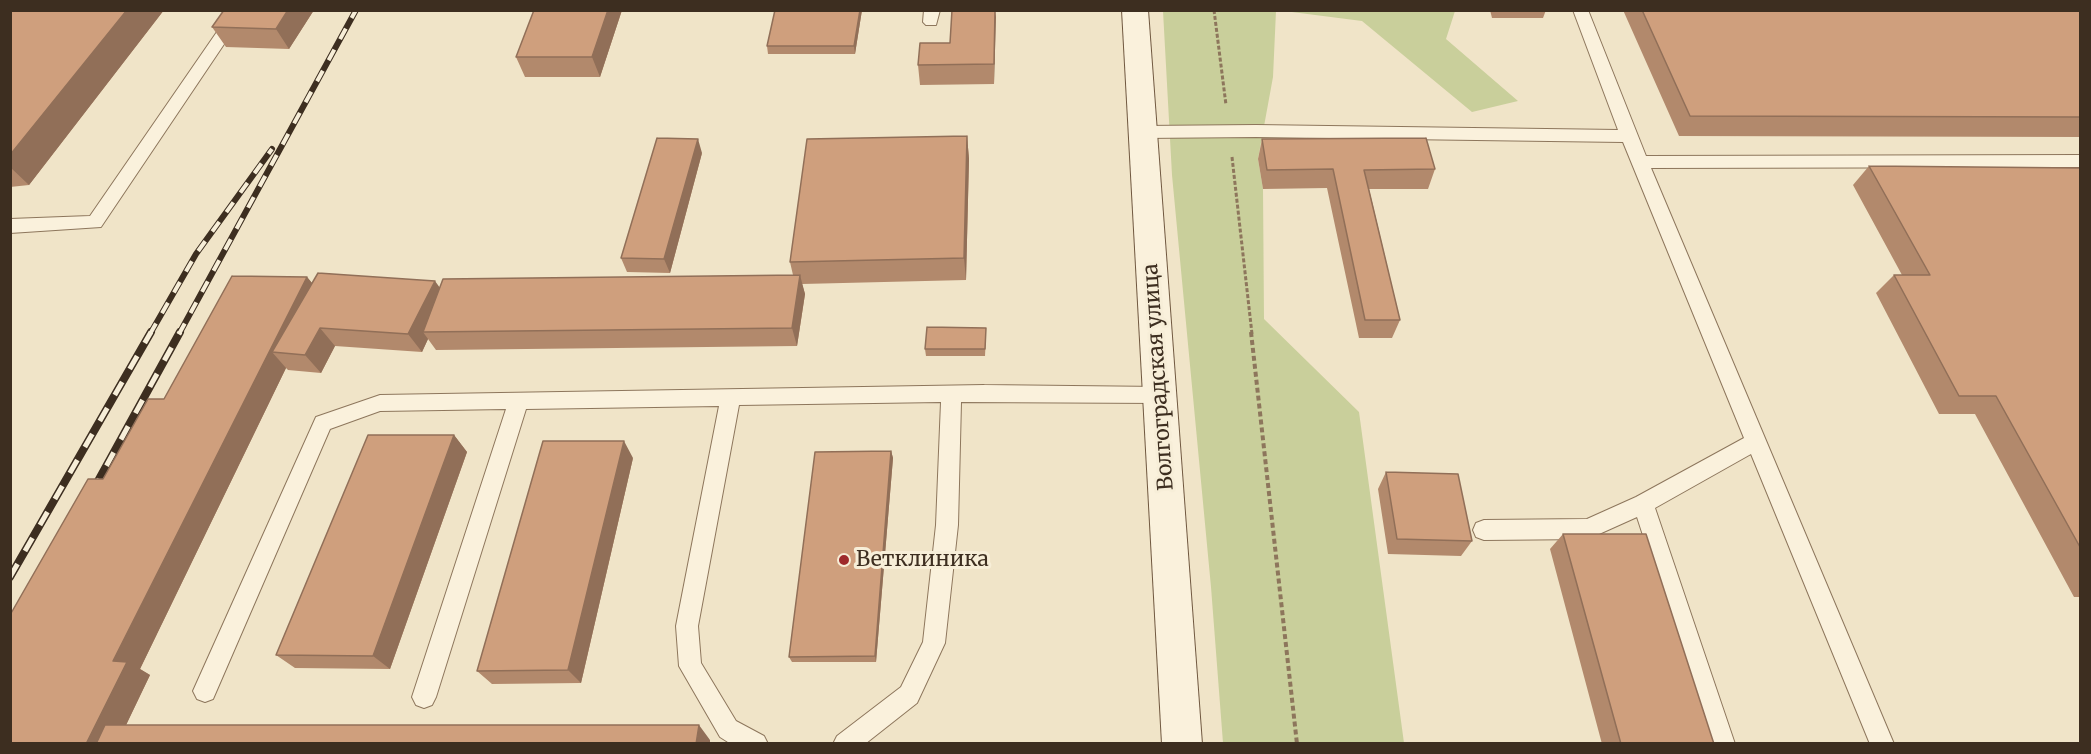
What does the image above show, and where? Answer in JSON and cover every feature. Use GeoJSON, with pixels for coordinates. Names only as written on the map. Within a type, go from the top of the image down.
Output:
{"type":"FeatureCollection","features":[{"type":"Feature","properties":{"kind":"main road","name":"Волгоградская улица"},"geometry":{"type":"LineString","coordinates":[[1135,10],[1182,744]]}},
{"type":"Feature","properties":{"kind":"lane"},"geometry":{"type":"LineString","coordinates":[[10,226],[95,222],[240,10]]}},
{"type":"Feature","properties":{"kind":"lane"},"geometry":{"type":"LineString","coordinates":[[1580,10],[1629,136],[1882,744]]}},
{"type":"Feature","properties":{"kind":"lane"},"geometry":{"type":"LineString","coordinates":[[1143,132],[1629,136]]}},
{"type":"Feature","properties":{"kind":"lane"},"geometry":{"type":"LineString","coordinates":[[1641,162],[2080,161]]}},
{"type":"Feature","properties":{"kind":"lane"},"geometry":{"type":"LineString","coordinates":[[205,691],[323,423],[380,403],[951,394],[1160,395]]}},
{"type":"Feature","properties":{"kind":"lane"},"geometry":{"type":"LineString","coordinates":[[845,744],[909,695],[934,643],[947,525],[951,394]]}},
{"type":"Feature","properties":{"kind":"lane"},"geometry":{"type":"LineString","coordinates":[[730,398],[687,626],[690,666],[728,729],[756,744]]}},
{"type":"Feature","properties":{"kind":"lane"},"geometry":{"type":"LineString","coordinates":[[424,697],[519,401]]}},
{"type":"Feature","properties":{"kind":"lane"},"geometry":{"type":"LineString","coordinates":[[1484,530],[1588,529],[1643,504],[1757,441]]}},
{"type":"Feature","properties":{"kind":"lane"},"geometry":{"type":"LineString","coordinates":[[1643,504],[1724,744]]}},
{"type":"Feature","properties":{"kind":"path"},"geometry":{"type":"LineString","coordinates":[[1214,10],[1297,744]]}},
{"type":"Feature","properties":{"kind":"green space"},"geometry":{"type":"Polygon","coordinates":[[[1163,11],[1276,11],[1273,77],[1258,159],[1263,189],[1264,319],[1359,412],[1404,743],[1223,743],[1211,587],[1172,175],[1163,11]]]}},
{"type":"Feature","properties":{"kind":"green space"},"geometry":{"type":"Polygon","coordinates":[[[1284,11],[1455,11],[1446,39],[1518,101],[1472,112],[1362,21],[1284,11]]]}},
{"type":"Feature","properties":{"kind":"building"},"geometry":{"type":"Polygon","coordinates":[[[10,10],[127,10],[10,155],[10,10]]]}},
{"type":"Feature","properties":{"kind":"building"},"geometry":{"type":"Polygon","coordinates":[[[224,10],[288,10],[276,29],[212,27],[224,10]]]}},
{"type":"Feature","properties":{"kind":"building"},"geometry":{"type":"Polygon","coordinates":[[[534,10],[608,10],[592,57],[516,57],[534,10]]]}},
{"type":"Feature","properties":{"kind":"building"},"geometry":{"type":"Polygon","coordinates":[[[775,10],[860,10],[854,46],[767,46],[775,10]]]}},
{"type":"Feature","properties":{"kind":"building"},"geometry":{"type":"Polygon","coordinates":[[[952,10],[995,10],[994,64],[918,65],[920,43],[950,43],[952,10]]]}},
{"type":"Feature","properties":{"kind":"building"},"geometry":{"type":"Polygon","coordinates":[[[1642,10],[2080,10],[2080,117],[1690,116],[1642,10]]]}},
{"type":"Feature","properties":{"kind":"building"},"geometry":{"type":"Polygon","coordinates":[[[967,136],[964,258],[790,262],[807,139],[967,136]]]}},
{"type":"Feature","properties":{"kind":"building"},"geometry":{"type":"Polygon","coordinates":[[[657,138],[698,139],[664,259],[621,258],[657,138]]]}},
{"type":"Feature","properties":{"kind":"building"},"geometry":{"type":"Polygon","coordinates":[[[1426,138],[1435,169],[1364,170],[1400,320],[1365,320],[1333,169],[1267,170],[1262,139],[1426,138]]]}},
{"type":"Feature","properties":{"kind":"building"},"geometry":{"type":"Polygon","coordinates":[[[1869,166],[2080,168],[2080,547],[1996,396],[1959,396],[1894,275],[1930,275],[1869,166]]]}},
{"type":"Feature","properties":{"kind":"building"},"geometry":{"type":"Polygon","coordinates":[[[318,273],[435,281],[408,334],[320,328],[305,355],[272,352],[318,273]]]}},
{"type":"Feature","properties":{"kind":"building"},"geometry":{"type":"Polygon","coordinates":[[[800,275],[792,328],[423,332],[443,279],[800,275]]]}},
{"type":"Feature","properties":{"kind":"building"},"geometry":{"type":"Polygon","coordinates":[[[232,276],[307,277],[113,661],[127,662],[86,744],[10,744],[10,615],[88,479],[103,479],[148,399],[164,399],[232,276]]]}},
{"type":"Feature","properties":{"kind":"building"},"geometry":{"type":"Polygon","coordinates":[[[927,327],[986,328],[985,349],[925,349],[927,327]]]}},
{"type":"Feature","properties":{"kind":"building"},"geometry":{"type":"Polygon","coordinates":[[[368,435],[454,435],[373,656],[276,655],[368,435]]]}},
{"type":"Feature","properties":{"kind":"building"},"geometry":{"type":"Polygon","coordinates":[[[543,441],[624,441],[568,670],[477,671],[543,441]]]}},
{"type":"Feature","properties":{"kind":"building","name":"Ветклиника"},"geometry":{"type":"Polygon","coordinates":[[[891,451],[875,656],[789,657],[815,452],[891,451]]]}},
{"type":"Feature","properties":{"kind":"building"},"geometry":{"type":"Polygon","coordinates":[[[1386,472],[1458,474],[1472,541],[1397,539],[1386,472]]]}},
{"type":"Feature","properties":{"kind":"building"},"geometry":{"type":"Polygon","coordinates":[[[1563,534],[1646,534],[1714,744],[1621,744],[1563,534]]]}},
{"type":"Feature","properties":{"kind":"building"},"geometry":{"type":"Polygon","coordinates":[[[105,725],[699,725],[696,744],[96,744],[105,725]]]}},
{"type":"Feature","properties":{"kind":"railway"},"geometry":{"type":"LineString","coordinates":[[179,334],[356,10]]}},
{"type":"Feature","properties":{"kind":"railway"},"geometry":{"type":"LineString","coordinates":[[150,334],[196,254],[272,149]]}},
{"type":"Feature","properties":{"kind":"railway"},"geometry":{"type":"LineString","coordinates":[[10,577],[151,332]]}},
{"type":"Feature","properties":{"kind":"railway"},"geometry":{"type":"LineString","coordinates":[[92,492],[180,332]]}},
{"type":"Feature","properties":{"kind":"place","name":"Ветклиника"},"geometry":{"type":"Point","coordinates":[844,560]}}]}
